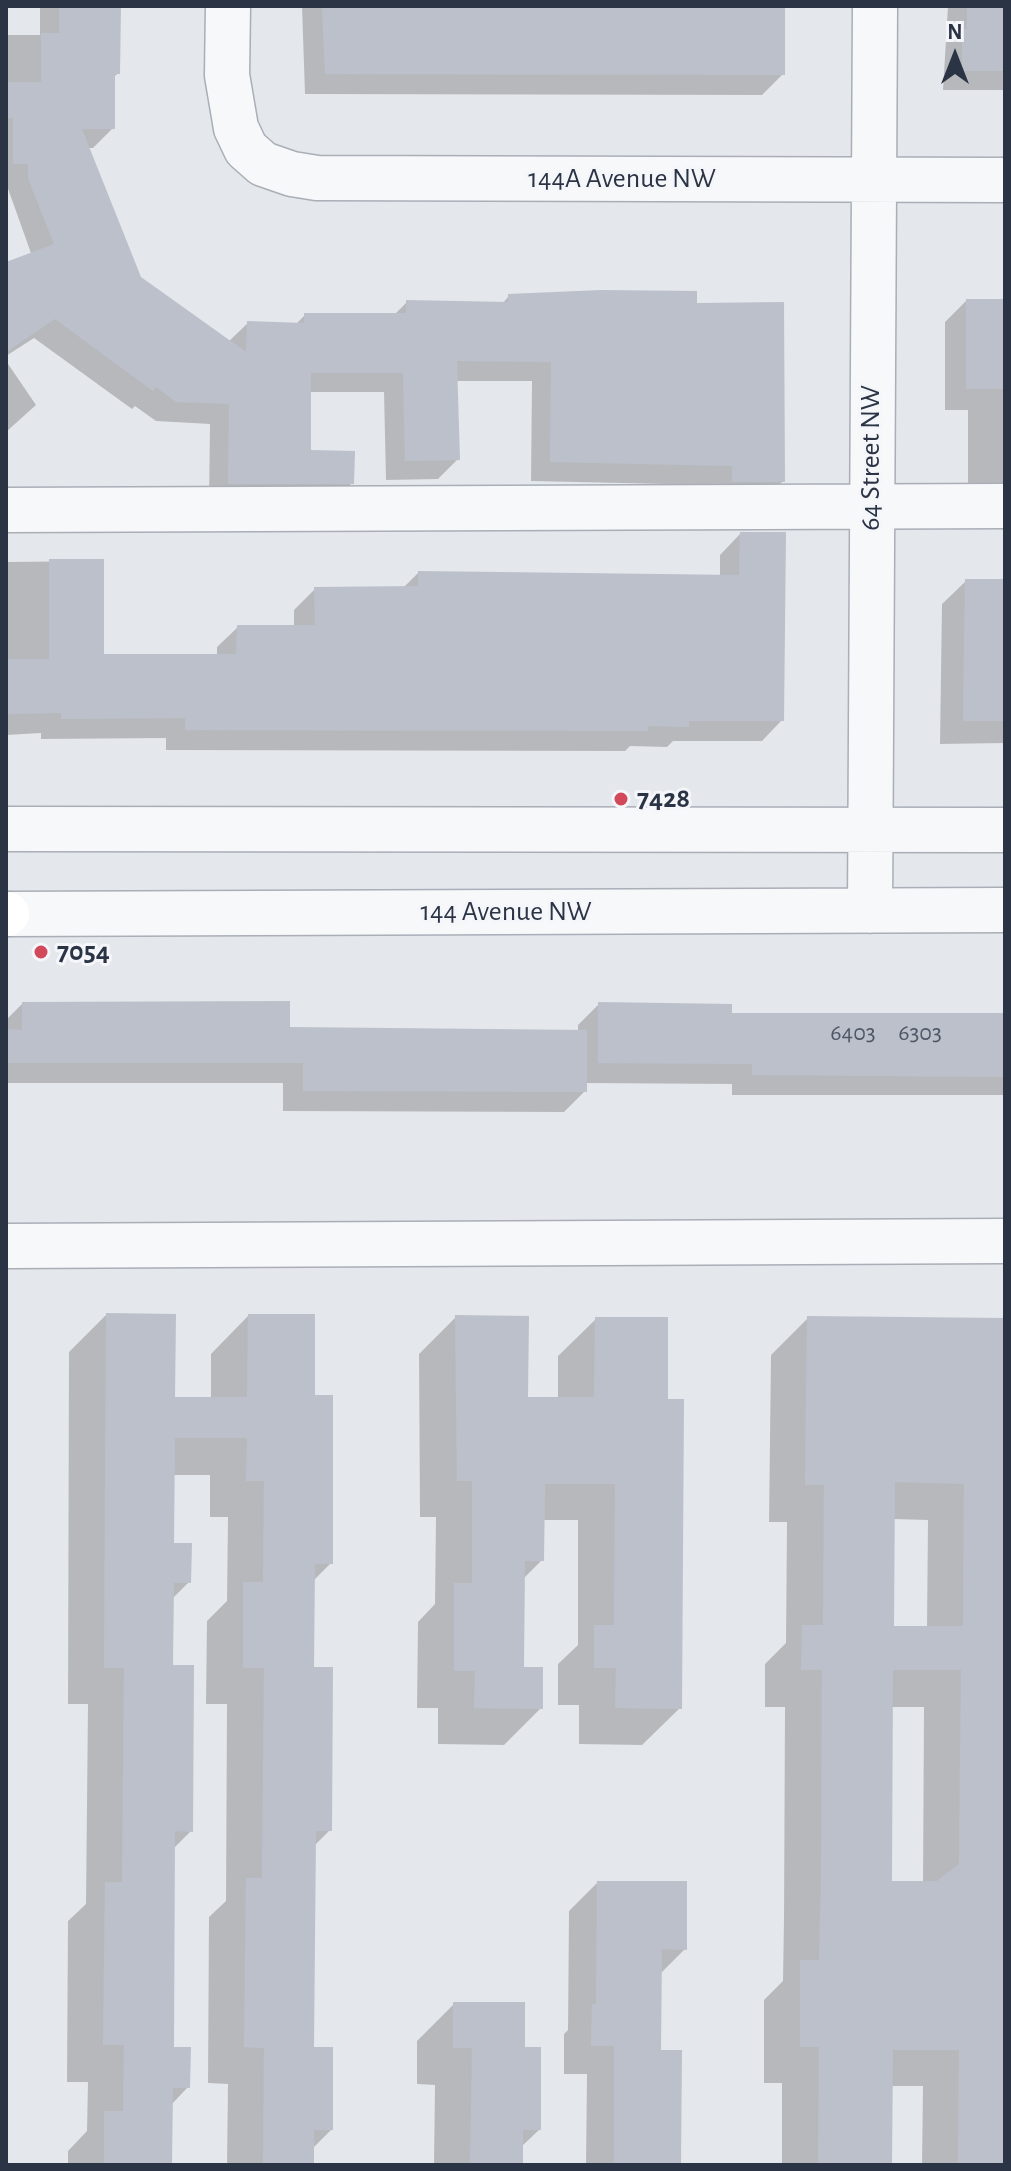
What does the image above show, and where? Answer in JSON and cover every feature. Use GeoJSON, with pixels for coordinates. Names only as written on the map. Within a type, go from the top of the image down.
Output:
{"type":"FeatureCollection","features":[{"type":"Feature","properties":{"kind":"street","name":"144A Avenue NW"},"geometry":{"type":"LineString","coordinates":[[228,6],[230,102],[246,149],[263,164],[317,178],[1005,180]]}},
{"type":"Feature","properties":{"kind":"street","name":"64 Street NW"},"geometry":{"type":"LineString","coordinates":[[870,911],[875,6]]}},
{"type":"Feature","properties":{"kind":"street"},"geometry":{"type":"LineString","coordinates":[[6,510],[1005,506]]}},
{"type":"Feature","properties":{"kind":"street"},"geometry":{"type":"LineString","coordinates":[[6,829],[1005,830]]}},
{"type":"Feature","properties":{"kind":"street","name":"144 Avenue NW"},"geometry":{"type":"LineString","coordinates":[[6,914],[1005,910]]}},
{"type":"Feature","properties":{"kind":"street"},"geometry":{"type":"LineString","coordinates":[[6,1246],[1005,1241]]}},
{"type":"Feature","properties":{"kind":"building"},"geometry":{"type":"Polygon","coordinates":[[[59,6],[121,6],[120,74],[115,74],[115,129],[82,129],[141,277],[246,352],[247,321],[304,323],[304,313],[406,313],[406,300],[508,302],[508,294],[601,290],[697,291],[697,303],[784,302],[785,482],[732,482],[732,466],[550,462],[551,362],[457,361],[460,460],[405,461],[403,373],[311,373],[311,450],[355,451],[354,484],[228,484],[229,404],[176,402],[156,387],[153,391],[55,319],[6,352],[6,262],[54,244],[28,178],[28,164],[13,164],[13,118],[6,118],[6,82],[41,82],[41,33],[59,33],[59,6]]]}},
{"type":"Feature","properties":{"kind":"building"},"geometry":{"type":"Polygon","coordinates":[[[322,6],[785,6],[785,75],[325,74],[322,6]]]}},
{"type":"Feature","properties":{"kind":"building"},"geometry":{"type":"Polygon","coordinates":[[[967,6],[1005,6],[1005,71],[962,71],[962,29],[967,29],[967,6]]]}},
{"type":"Feature","properties":{"kind":"building"},"geometry":{"type":"Polygon","coordinates":[[[966,299],[1005,299],[1005,389],[966,389],[966,299]]]}},
{"type":"Feature","properties":{"kind":"building"},"geometry":{"type":"Polygon","coordinates":[[[740,532],[786,532],[784,721],[689,721],[689,727],[648,726],[648,731],[185,730],[185,718],[61,719],[61,713],[6,714],[6,659],[49,659],[49,559],[104,559],[104,654],[236,654],[237,625],[315,625],[314,587],[418,586],[418,571],[739,575],[740,532]]]}},
{"type":"Feature","properties":{"kind":"building"},"geometry":{"type":"Polygon","coordinates":[[[965,579],[1005,579],[1005,721],[963,721],[965,579]]]}},
{"type":"Feature","properties":{"kind":"building"},"geometry":{"type":"Polygon","coordinates":[[[290,1001],[290,1027],[587,1030],[587,1092],[303,1091],[303,1063],[6,1063],[6,1029],[22,1030],[22,1002],[290,1001]]]}},
{"type":"Feature","properties":{"kind":"building"},"geometry":{"type":"Polygon","coordinates":[[[598,1002],[732,1004],[732,1013],[1005,1013],[1005,1077],[752,1075],[752,1064],[598,1063],[598,1002]]]}},
{"type":"Feature","properties":{"kind":"building"},"geometry":{"type":"Polygon","coordinates":[[[106,1313],[176,1314],[175,1397],[247,1397],[248,1314],[315,1314],[315,1395],[333,1395],[333,1564],[315,1564],[314,1667],[333,1667],[332,1831],[316,1831],[314,2047],[333,2047],[333,2130],[314,2130],[314,2165],[263,2165],[264,2048],[244,2047],[246,1878],[262,1878],[264,1668],[243,1668],[243,1582],[263,1582],[264,1481],[246,1481],[247,1438],[175,1438],[174,1543],[192,1543],[191,1583],[174,1583],[173,1665],[194,1665],[193,1832],[175,1831],[174,2047],[191,2047],[190,2088],[173,2088],[172,2165],[104,2165],[104,2111],[123,2111],[124,2045],[103,2045],[105,1882],[122,1882],[124,1668],[104,1668],[106,1313]]]}},
{"type":"Feature","properties":{"kind":"building"},"geometry":{"type":"Polygon","coordinates":[[[455,1315],[529,1316],[528,1397],[594,1397],[595,1317],[668,1317],[668,1399],[684,1399],[682,1709],[615,1708],[616,1668],[594,1668],[594,1625],[614,1625],[615,1484],[545,1484],[544,1561],[525,1561],[524,1667],[543,1667],[543,1709],[474,1708],[475,1671],[454,1671],[454,1583],[472,1583],[472,1481],[457,1481],[455,1315]]]}},
{"type":"Feature","properties":{"kind":"building"},"geometry":{"type":"Polygon","coordinates":[[[807,1316],[1005,1318],[1005,2165],[958,2165],[959,2050],[893,2050],[892,2165],[818,2165],[819,2047],[800,2047],[800,1960],[819,1960],[822,1670],[801,1670],[802,1625],[823,1625],[824,1485],[805,1485],[807,1316]],[[895,1482],[894,1626],[963,1626],[964,1484],[895,1482]],[[893,1670],[892,1881],[937,1881],[959,1864],[961,1670],[893,1670]]]}},
{"type":"Feature","properties":{"kind":"building"},"geometry":{"type":"Polygon","coordinates":[[[597,1881],[687,1881],[687,1950],[662,1949],[661,2050],[682,2050],[681,2165],[614,2165],[614,2046],[591,2046],[592,2004],[596,2004],[597,1881]]]}},
{"type":"Feature","properties":{"kind":"building"},"geometry":{"type":"Polygon","coordinates":[[[453,2002],[525,2002],[525,2047],[541,2047],[541,2130],[523,2130],[523,2165],[470,2165],[472,2048],[453,2048],[453,2002]]]}},
{"type":"Feature","properties":{"kind":"place","name":"7428"},"geometry":{"type":"Point","coordinates":[621,799]}},
{"type":"Feature","properties":{"kind":"place","name":"7054"},"geometry":{"type":"Point","coordinates":[41,952]}}]}
